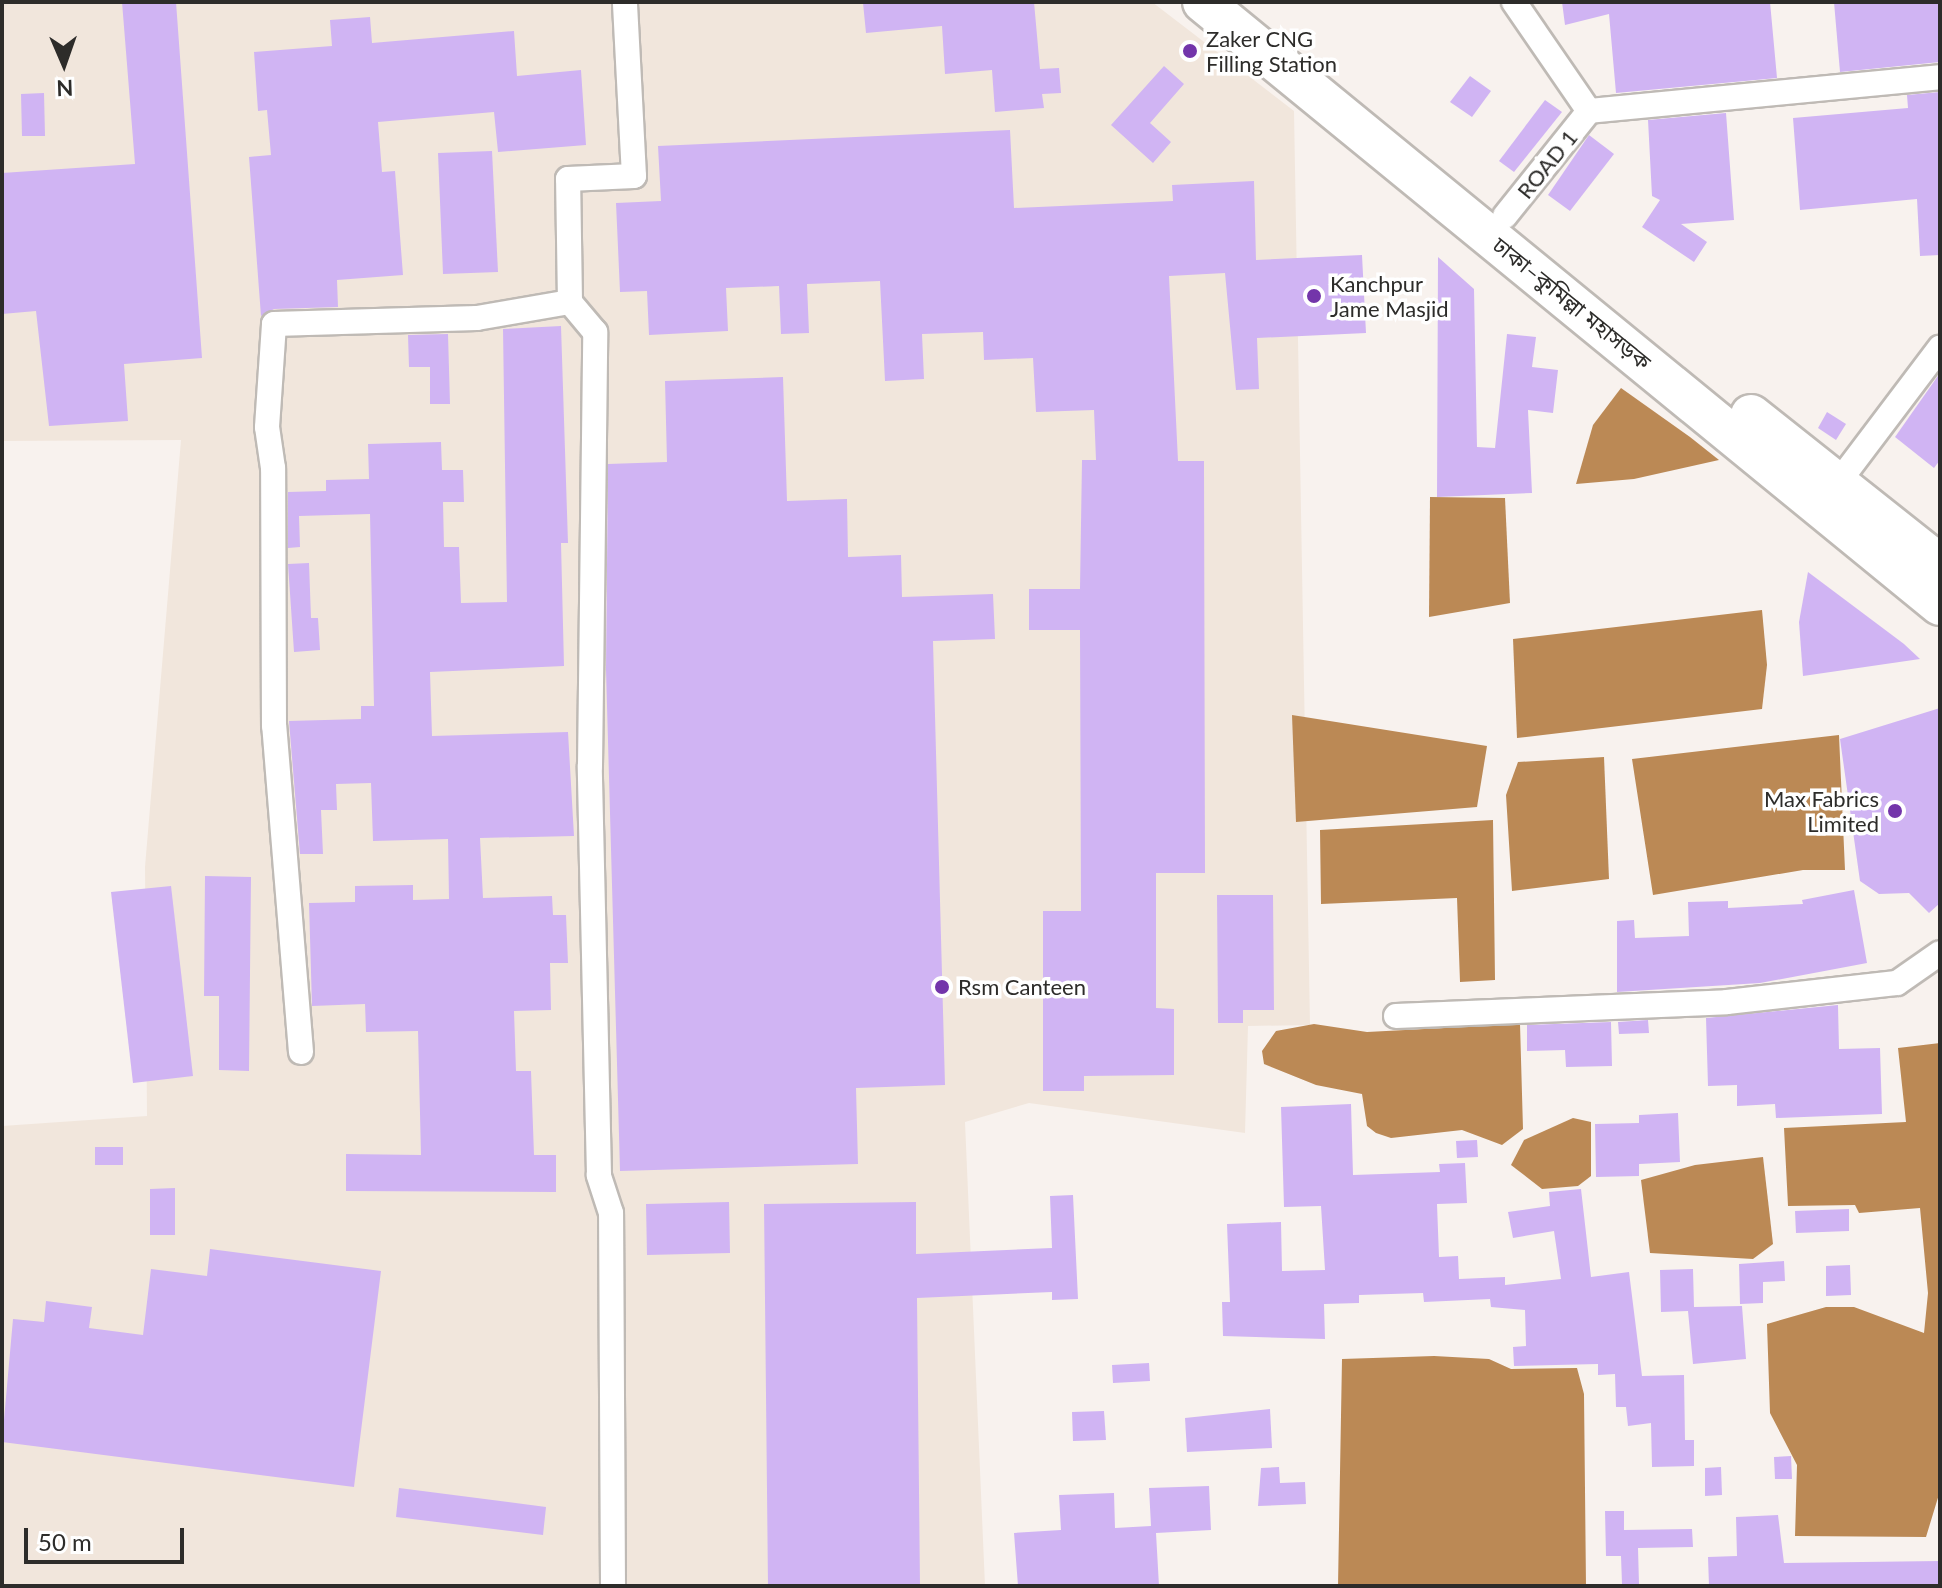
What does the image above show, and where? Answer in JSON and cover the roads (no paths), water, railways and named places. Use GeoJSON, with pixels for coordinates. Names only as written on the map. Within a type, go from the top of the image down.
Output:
{"type":"FeatureCollection","features":[{"type":"Feature","properties":{"kind":"highway","name":"ঢাকা–কুমিল্লা মহাসড়ক"},"geometry":{"type":"LineString","coordinates":[[1203,2],[1599,309],[1837,484],[1940,565]]}},
{"type":"Feature","properties":{"kind":"highway","name":"ঢাকা–কুমিল্লা মহাসড়ক"},"geometry":{"type":"LineString","coordinates":[[1242,2],[1505,216],[1599,309],[1940,605]]}},
{"type":"Feature","properties":{"kind":"street"},"geometry":{"type":"LineString","coordinates":[[613,1586],[611,1213],[599,1175],[590,781],[595,332],[570,302],[568,179],[634,176],[625,2]]}},
{"type":"Feature","properties":{"kind":"street"},"geometry":{"type":"LineString","coordinates":[[1514,2],[1589,111],[1940,77]]}},
{"type":"Feature","properties":{"kind":"street","name":"ROAD 1"},"geometry":{"type":"LineString","coordinates":[[1505,216],[1589,111]]}},
{"type":"Feature","properties":{"kind":"street"},"geometry":{"type":"LineString","coordinates":[[301,1052],[274,726],[273,468],[267,427],[274,324],[477,318],[570,302]]}},
{"type":"Feature","properties":{"kind":"street"},"geometry":{"type":"LineString","coordinates":[[1837,484],[1940,348]]}},
{"type":"Feature","properties":{"kind":"street"},"geometry":{"type":"LineString","coordinates":[[1396,1016],[1712,1003],[1897,983],[1940,953]]}},
{"type":"Feature","properties":{"kind":"place","name":"Zaker CNG Filling Station"},"geometry":{"type":"Point","coordinates":[1190,51]}},
{"type":"Feature","properties":{"kind":"place","name":"Kanchpur Jame Masjid"},"geometry":{"type":"Point","coordinates":[1314,296]}},
{"type":"Feature","properties":{"kind":"place","name":"Max Fabrics Limited"},"geometry":{"type":"Point","coordinates":[1895,811]}},
{"type":"Feature","properties":{"kind":"place","name":"Rsm Canteen"},"geometry":{"type":"Point","coordinates":[942,987]}}]}
